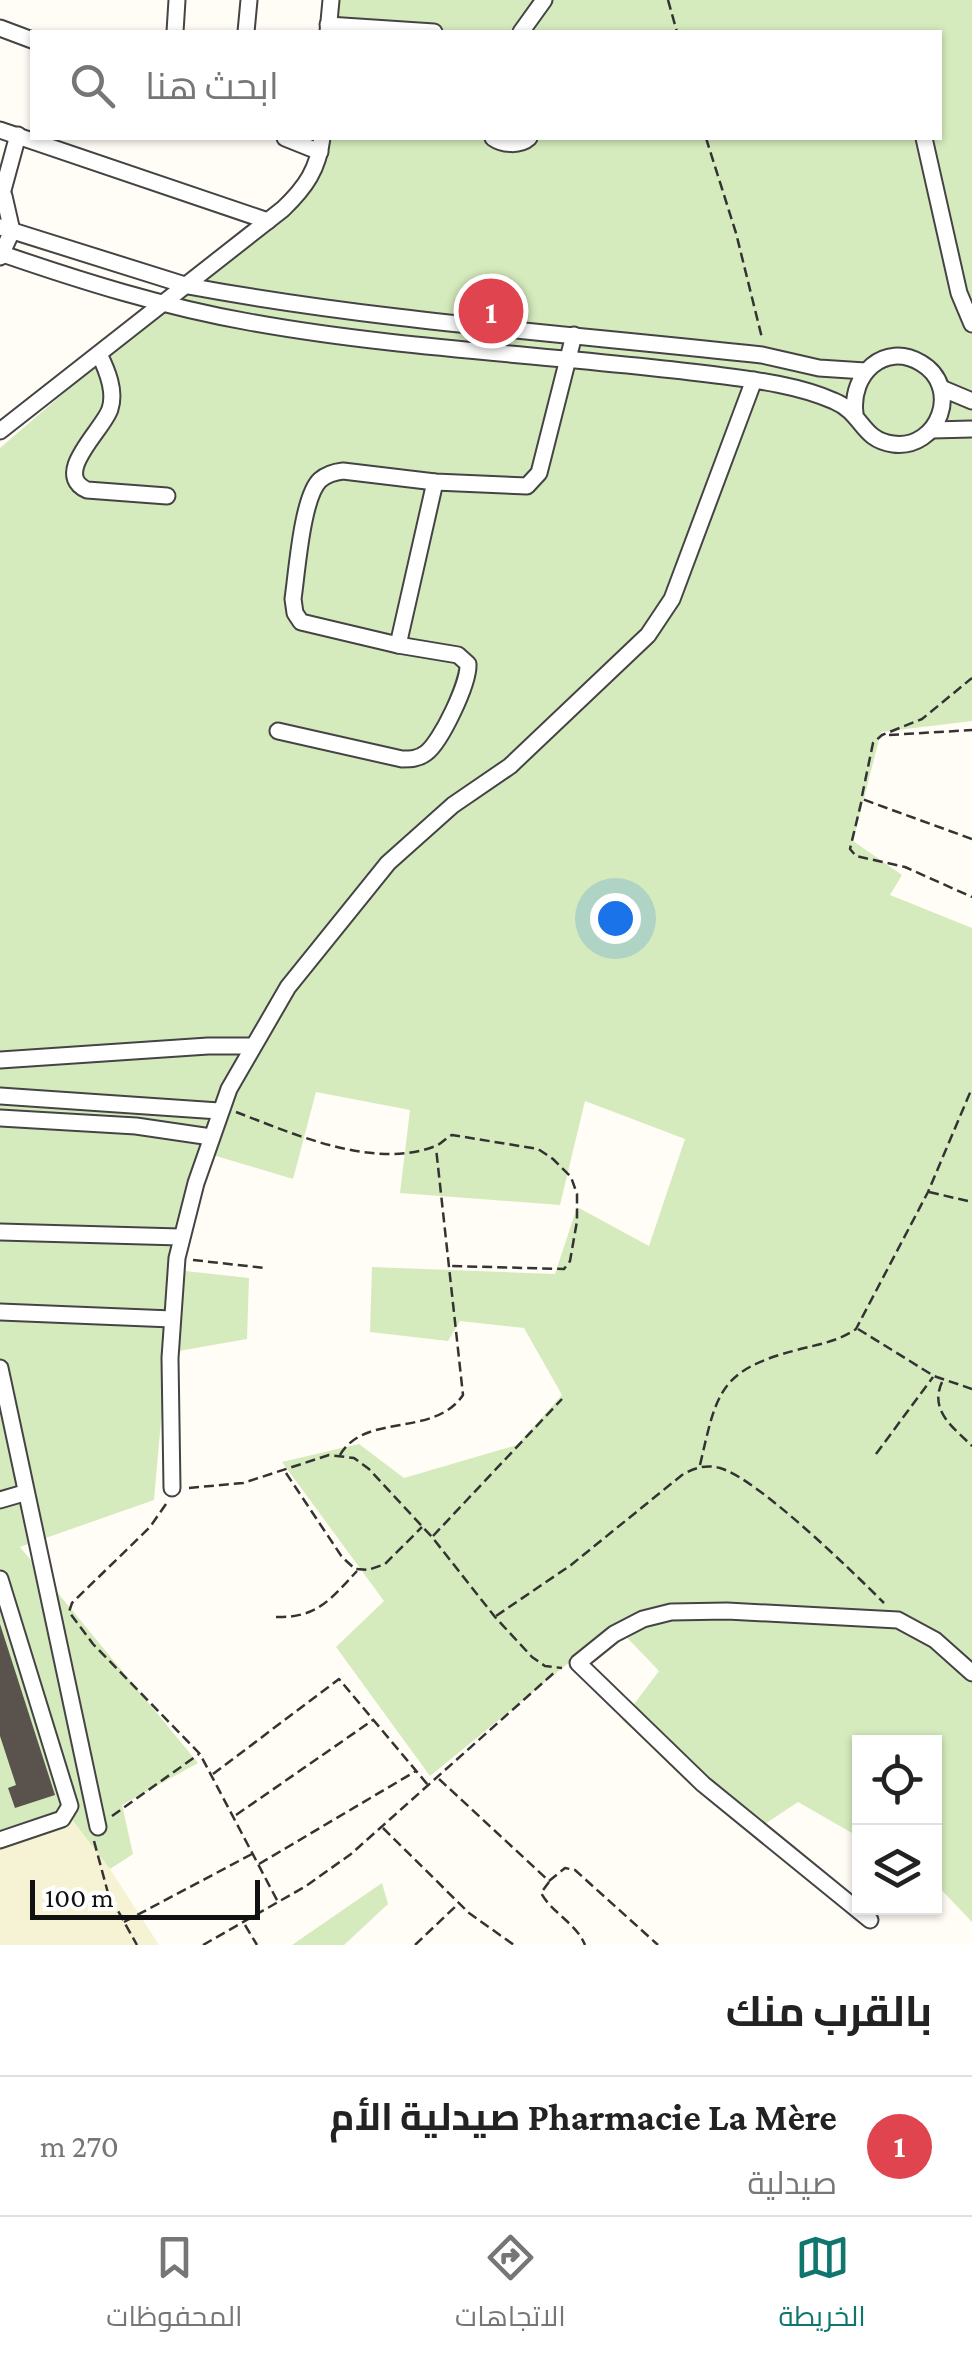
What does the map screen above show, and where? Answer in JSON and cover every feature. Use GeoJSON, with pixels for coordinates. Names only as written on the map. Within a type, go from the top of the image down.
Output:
{"type":"FeatureCollection","features":[{"type":"Feature","properties":{"kind":"street"},"geometry":{"type":"LineString","coordinates":[[175,30],[177,0]]}},
{"type":"Feature","properties":{"kind":"street"},"geometry":{"type":"LineString","coordinates":[[246,30],[249,0]]}},
{"type":"Feature","properties":{"kind":"street"},"geometry":{"type":"LineString","coordinates":[[331,0],[328,29],[363,30]]}},
{"type":"Feature","properties":{"kind":"street"},"geometry":{"type":"LineString","coordinates":[[522,30],[544,0]]}},
{"type":"Feature","properties":{"kind":"street"},"geometry":{"type":"LineString","coordinates":[[0,28],[30,39]]}},
{"type":"Feature","properties":{"kind":"street"},"geometry":{"type":"LineString","coordinates":[[0,130],[30,139]]}},
{"type":"Feature","properties":{"kind":"street"},"geometry":{"type":"LineString","coordinates":[[18,135],[2,198],[6,230],[1,255],[213,316],[325,334],[754,380],[815,394],[855,412],[871,436],[883,442],[911,443],[932,430],[940,415],[941,388]]}},
{"type":"Feature","properties":{"kind":"street"},"geometry":{"type":"LineString","coordinates":[[32,140],[268,222]]}},
{"type":"Feature","properties":{"kind":"street"},"geometry":{"type":"LineString","coordinates":[[0,431],[268,222],[308,182],[321,145],[295,140]]}},
{"type":"Feature","properties":{"kind":"street"},"geometry":{"type":"LineString","coordinates":[[497,140],[517,143],[524,140]]}},
{"type":"Feature","properties":{"kind":"street"},"geometry":{"type":"LineString","coordinates":[[924,140],[964,312],[972,324]]}},
{"type":"Feature","properties":{"kind":"street"},"geometry":{"type":"LineString","coordinates":[[6,230],[188,286],[344,310],[866,371]]}},
{"type":"Feature","properties":{"kind":"street"},"geometry":{"type":"LineString","coordinates":[[955,276],[972,272]]}},
{"type":"Feature","properties":{"kind":"street"},"geometry":{"type":"LineString","coordinates":[[278,732],[402,758],[422,756],[434,743],[464,687],[468,664],[458,655],[398,646],[312,626],[297,618],[293,598],[310,500],[319,482],[336,472],[514,487],[532,484],[539,473],[574,335]]}},
{"type":"Feature","properties":{"kind":"street"},"geometry":{"type":"LineString","coordinates":[[99,354],[110,382],[110,410],[80,454],[76,480],[79,487],[167,496]]}},
{"type":"Feature","properties":{"kind":"street"},"geometry":{"type":"LineString","coordinates":[[855,412],[856,388],[866,371],[879,360],[904,356],[926,366],[941,388],[972,401]]}},
{"type":"Feature","properties":{"kind":"street"},"geometry":{"type":"LineString","coordinates":[[172,1488],[172,1319],[180,1238],[220,1109],[253,1046],[288,987],[388,862],[453,805],[522,756],[648,634],[672,599],[754,380]]}},
{"type":"Feature","properties":{"kind":"street"},"geometry":{"type":"LineString","coordinates":[[932,430],[972,429]]}},
{"type":"Feature","properties":{"kind":"street"},"geometry":{"type":"LineString","coordinates":[[398,646],[435,482]]}},
{"type":"Feature","properties":{"kind":"street"},"geometry":{"type":"LineString","coordinates":[[0,1060],[253,1046]]}},
{"type":"Feature","properties":{"kind":"street"},"geometry":{"type":"LineString","coordinates":[[0,1096],[220,1109]]}},
{"type":"Feature","properties":{"kind":"street"},"geometry":{"type":"LineString","coordinates":[[0,1118],[136,1126],[211,1137]]}},
{"type":"Feature","properties":{"kind":"street"},"geometry":{"type":"LineString","coordinates":[[0,1232],[180,1238]]}},
{"type":"Feature","properties":{"kind":"street"},"geometry":{"type":"LineString","coordinates":[[0,1312],[172,1319]]}},
{"type":"Feature","properties":{"kind":"street"},"geometry":{"type":"LineString","coordinates":[[0,1368],[98,1827]]}},
{"type":"Feature","properties":{"kind":"street"},"geometry":{"type":"LineString","coordinates":[[0,1500],[24,1493]]}},
{"type":"Feature","properties":{"kind":"street"},"geometry":{"type":"LineString","coordinates":[[0,1579],[70,1806],[62,1819],[0,1840]]}},
{"type":"Feature","properties":{"kind":"street"},"geometry":{"type":"LineString","coordinates":[[870,1920],[703,1784],[578,1663],[628,1625],[671,1612],[746,1612],[898,1620],[935,1640],[972,1673]]}},
{"type":"Feature","properties":{"kind":"path"},"geometry":{"type":"LineString","coordinates":[[668,0],[676,30]]}},
{"type":"Feature","properties":{"kind":"path"},"geometry":{"type":"LineString","coordinates":[[707,140],[759,321],[762,356]]}},
{"type":"Feature","properties":{"kind":"path"},"geometry":{"type":"LineString","coordinates":[[972,678],[922,719],[882,735],[873,744],[851,841],[852,854],[905,867],[972,897]]}},
{"type":"Feature","properties":{"kind":"path"},"geometry":{"type":"LineString","coordinates":[[882,735],[972,730]]}},
{"type":"Feature","properties":{"kind":"path"},"geometry":{"type":"LineString","coordinates":[[862,798],[972,839]]}},
{"type":"Feature","properties":{"kind":"path"},"geometry":{"type":"LineString","coordinates":[[700,1467],[712,1410],[738,1373],[754,1362],[841,1339],[856,1328],[928,1192],[972,1088]]}},
{"type":"Feature","properties":{"kind":"path"},"geometry":{"type":"LineString","coordinates":[[220,1109],[354,1151],[388,1153],[436,1147],[449,1136],[461,1135],[538,1149],[554,1158],[570,1177],[577,1194],[575,1239],[564,1270],[450,1266]]}},
{"type":"Feature","properties":{"kind":"path"},"geometry":{"type":"LineString","coordinates":[[340,1455],[355,1436],[438,1416],[464,1395],[436,1147]]}},
{"type":"Feature","properties":{"kind":"path"},"geometry":{"type":"LineString","coordinates":[[928,1192],[972,1202]]}},
{"type":"Feature","properties":{"kind":"path"},"geometry":{"type":"LineString","coordinates":[[177,1258],[265,1268]]}},
{"type":"Feature","properties":{"kind":"path"},"geometry":{"type":"LineString","coordinates":[[856,1328],[934,1376],[972,1389]]}},
{"type":"Feature","properties":{"kind":"path"},"geometry":{"type":"LineString","coordinates":[[876,1454],[934,1376]]}},
{"type":"Feature","properties":{"kind":"path"},"geometry":{"type":"LineString","coordinates":[[943,1380],[937,1394],[942,1416],[972,1446]]}},
{"type":"Feature","properties":{"kind":"path"},"geometry":{"type":"LineString","coordinates":[[432,1536],[562,1398]]}},
{"type":"Feature","properties":{"kind":"path"},"geometry":{"type":"LineString","coordinates":[[278,1902],[200,1754],[93,1644],[68,1608],[95,1577],[150,1527],[172,1488],[225,1487],[286,1472],[328,1456],[354,1458],[432,1536],[495,1617],[532,1657],[557,1669]]}},
{"type":"Feature","properties":{"kind":"path"},"geometry":{"type":"LineString","coordinates":[[495,1617],[571,1565],[682,1474],[700,1467],[720,1468],[760,1493],[852,1572],[898,1620]]}},
{"type":"Feature","properties":{"kind":"path"},"geometry":{"type":"LineString","coordinates":[[286,1472],[342,1557],[358,1570],[385,1564],[422,1526]]}},
{"type":"Feature","properties":{"kind":"path"},"geometry":{"type":"LineString","coordinates":[[276,1617],[314,1612],[358,1570]]}},
{"type":"Feature","properties":{"kind":"path"},"geometry":{"type":"LineString","coordinates":[[203,1945],[244,1924],[351,1854],[557,1669],[578,1663]]}},
{"type":"Feature","properties":{"kind":"path"},"geometry":{"type":"LineString","coordinates":[[212,1774],[336,1679],[344,1681],[429,1786]]}},
{"type":"Feature","properties":{"kind":"path"},"geometry":{"type":"LineString","coordinates":[[234,1816],[374,1719]]}},
{"type":"Feature","properties":{"kind":"path"},"geometry":{"type":"LineString","coordinates":[[137,1945],[122,1923],[98,1861],[94,1838],[98,1827],[200,1754]]}},
{"type":"Feature","properties":{"kind":"path"},"geometry":{"type":"LineString","coordinates":[[258,1865],[416,1770]]}},
{"type":"Feature","properties":{"kind":"path"},"geometry":{"type":"LineString","coordinates":[[438,1778],[549,1882]]}},
{"type":"Feature","properties":{"kind":"path"},"geometry":{"type":"LineString","coordinates":[[382,1827],[459,1903],[514,1945]]}},
{"type":"Feature","properties":{"kind":"path"},"geometry":{"type":"LineString","coordinates":[[122,1923],[252,1854]]}},
{"type":"Feature","properties":{"kind":"path"},"geometry":{"type":"LineString","coordinates":[[584,1945],[578,1933],[558,1916],[541,1893],[565,1868],[575,1870],[658,1945]]}},
{"type":"Feature","properties":{"kind":"path"},"geometry":{"type":"LineString","coordinates":[[415,1945],[459,1903]]}},
{"type":"Feature","properties":{"kind":"path"},"geometry":{"type":"LineString","coordinates":[[244,1924],[258,1945]]}},
{"type":"Feature","properties":{"kind":"shaded area"},"geometry":{"type":"Polygon","coordinates":[[[69,1814],[159,1945],[0,1945],[0,1836],[69,1814]]]}},
{"type":"Feature","properties":{"kind":"green space"},"geometry":{"type":"Polygon","coordinates":[[[339,0],[972,0],[972,721],[881,732],[853,841],[902,875],[890,895],[972,928],[972,1922],[942,1890],[942,1735],[852,1735],[852,1833],[798,1802],[753,1832],[622,1720],[659,1671],[615,1625],[430,1776],[336,1647],[384,1601],[282,1462],[359,1444],[404,1478],[517,1445],[562,1395],[524,1328],[460,1321],[448,1341],[370,1332],[372,1267],[555,1274],[577,1207],[649,1246],[685,1139],[585,1101],[560,1205],[400,1193],[410,1110],[316,1092],[293,1179],[203,1152],[167,1269],[249,1278],[247,1339],[167,1353],[154,1500],[20,1547],[198,1763],[122,1805],[133,1854],[110,1869],[68,1814],[0,1836],[0,448],[321,172],[325,140],[942,140],[942,30],[335,30],[339,0]]]}},
{"type":"Feature","properties":{"kind":"green space"},"geometry":{"type":"Polygon","coordinates":[[[382,1883],[388,1904],[344,1945],[292,1945],[382,1883]]]}},
{"type":"Feature","properties":{"kind":"building"},"geometry":{"type":"Polygon","coordinates":[[[0,1624],[55,1795],[15,1808],[8,1788],[16,1785],[0,1736],[0,1624]]]}},
{"type":"Feature","properties":{"kind":"place","name":"Pharmacie La Mère صيدلية الأم"},"geometry":{"type":"Point","coordinates":[491,311]}}]}
